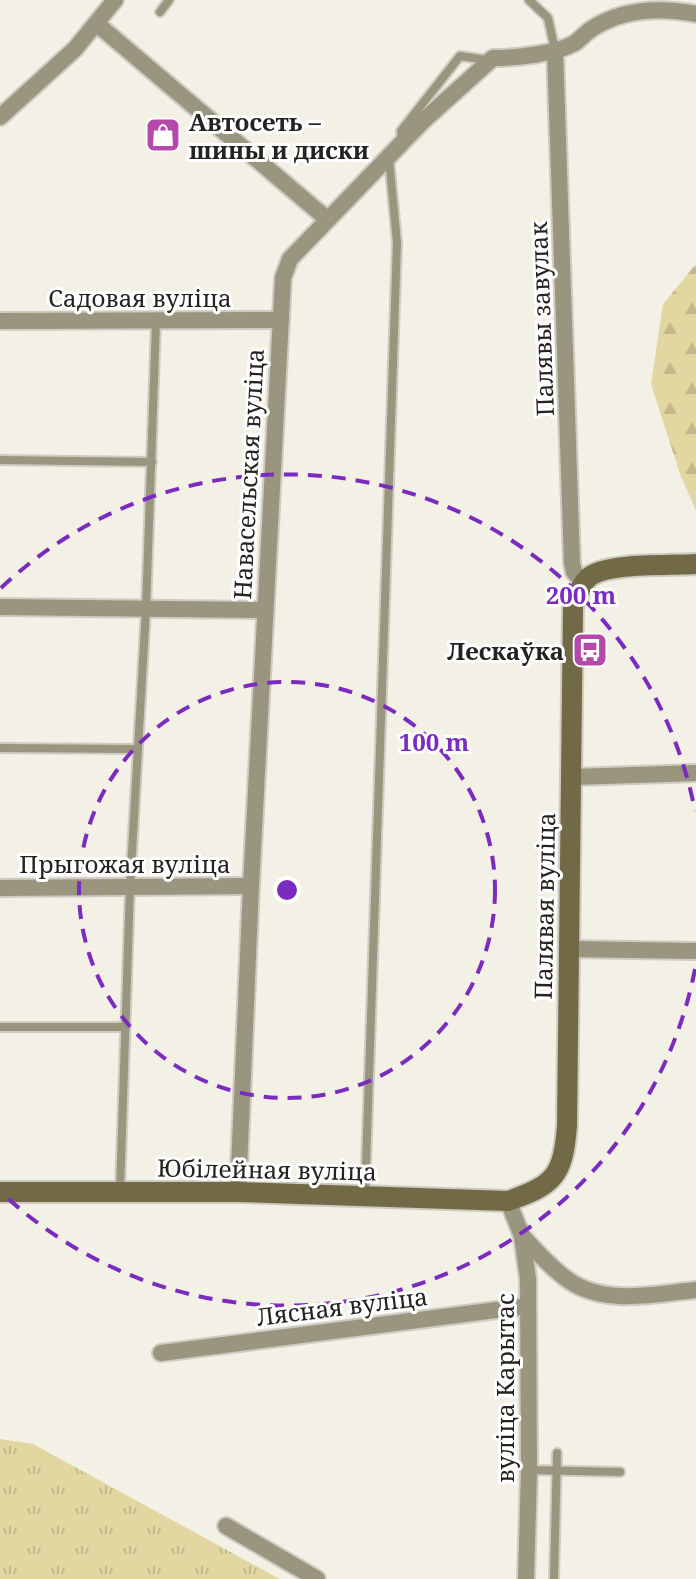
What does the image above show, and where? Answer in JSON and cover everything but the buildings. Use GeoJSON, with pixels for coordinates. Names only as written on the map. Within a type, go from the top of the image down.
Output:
{"type":"FeatureCollection","features":[{"type":"Feature","properties":{"kind":"main road"},"geometry":{"type":"LineString","coordinates":[[584,583],[604,570],[696,564]]}},
{"type":"Feature","properties":{"kind":"main road","name":"Палявая вуліца"},"geometry":{"type":"LineString","coordinates":[[531,1194],[557,1173],[564,1158],[567,1126],[573,605],[584,583]]}},
{"type":"Feature","properties":{"kind":"main road","name":"Юбілейная вуліца"},"geometry":{"type":"LineString","coordinates":[[0,1192],[238,1192],[508,1201],[531,1194]]}},
{"type":"Feature","properties":{"kind":"street"},"geometry":{"type":"LineString","coordinates":[[0,117],[75,49],[115,0]]}},
{"type":"Feature","properties":{"kind":"street"},"geometry":{"type":"LineString","coordinates":[[493,58],[555,50],[573,44],[608,20],[631,13],[671,9],[696,14]]}},
{"type":"Feature","properties":{"kind":"street"},"geometry":{"type":"LineString","coordinates":[[97,24],[327,219]]}},
{"type":"Feature","properties":{"kind":"street","name":"Палявы завулак"},"geometry":{"type":"LineString","coordinates":[[555,50],[572,563],[574,572],[584,583]]}},
{"type":"Feature","properties":{"kind":"street","name":"Навасельская вуліца"},"geometry":{"type":"LineString","coordinates":[[238,1192],[265,610],[286,267],[327,219],[423,121],[493,58]]}},
{"type":"Feature","properties":{"kind":"street","name":"Садовая вуліца"},"geometry":{"type":"LineString","coordinates":[[0,321],[281,320]]}},
{"type":"Feature","properties":{"kind":"street"},"geometry":{"type":"LineString","coordinates":[[0,607],[265,610]]}},
{"type":"Feature","properties":{"kind":"street"},"geometry":{"type":"LineString","coordinates":[[573,777],[696,773]]}},
{"type":"Feature","properties":{"kind":"street","name":"Прыгожая вуліца"},"geometry":{"type":"LineString","coordinates":[[0,888],[251,886]]}},
{"type":"Feature","properties":{"kind":"street"},"geometry":{"type":"LineString","coordinates":[[568,949],[696,951]]}},
{"type":"Feature","properties":{"kind":"street","name":"вуліца Карытас"},"geometry":{"type":"LineString","coordinates":[[508,1201],[522,1236],[528,1269],[526,1579]]}},
{"type":"Feature","properties":{"kind":"street"},"geometry":{"type":"LineString","coordinates":[[522,1236],[565,1278],[594,1293],[625,1296],[696,1290]]}},
{"type":"Feature","properties":{"kind":"street","name":"Лясная вуліца"},"geometry":{"type":"LineString","coordinates":[[161,1353],[528,1306]]}},
{"type":"Feature","properties":{"kind":"street"},"geometry":{"type":"LineString","coordinates":[[226,1526],[317,1579]]}},
{"type":"Feature","properties":{"kind":"lane"},"geometry":{"type":"LineString","coordinates":[[160,12],[169,0]]}},
{"type":"Feature","properties":{"kind":"lane"},"geometry":{"type":"LineString","coordinates":[[529,0],[548,18],[555,50]]}},
{"type":"Feature","properties":{"kind":"lane"},"geometry":{"type":"LineString","coordinates":[[402,143],[401,131],[460,56],[481,61],[493,58]]}},
{"type":"Feature","properties":{"kind":"lane"},"geometry":{"type":"LineString","coordinates":[[365,1196],[397,243],[389,158]]}},
{"type":"Feature","properties":{"kind":"lane"},"geometry":{"type":"LineString","coordinates":[[120,1192],[130,887],[146,609],[156,322]]}},
{"type":"Feature","properties":{"kind":"lane"},"geometry":{"type":"LineString","coordinates":[[0,460],[152,462]]}},
{"type":"Feature","properties":{"kind":"lane"},"geometry":{"type":"LineString","coordinates":[[0,748],[138,749]]}},
{"type":"Feature","properties":{"kind":"lane"},"geometry":{"type":"LineString","coordinates":[[0,1027],[125,1027]]}},
{"type":"Feature","properties":{"kind":"lane"},"geometry":{"type":"LineString","coordinates":[[554,1579],[557,1453]]}},
{"type":"Feature","properties":{"kind":"lane"},"geometry":{"type":"LineString","coordinates":[[529,1471],[620,1472]]}},
{"type":"Feature","properties":{"kind":"green space"},"geometry":{"type":"Polygon","coordinates":[[[696,264],[696,510],[681,477],[651,384],[663,304],[696,264]]]}},
{"type":"Feature","properties":{"kind":"green space"},"geometry":{"type":"Polygon","coordinates":[[[0,1439],[33,1444],[280,1579],[0,1579],[0,1439]]]}},
{"type":"Feature","properties":{"kind":"place","name":"Автосеть – шины и диски"},"geometry":{"type":"Point","coordinates":[163,135]}},
{"type":"Feature","properties":{"kind":"place","name":"Лескаўка"},"geometry":{"type":"Point","coordinates":[590,650]}}]}
